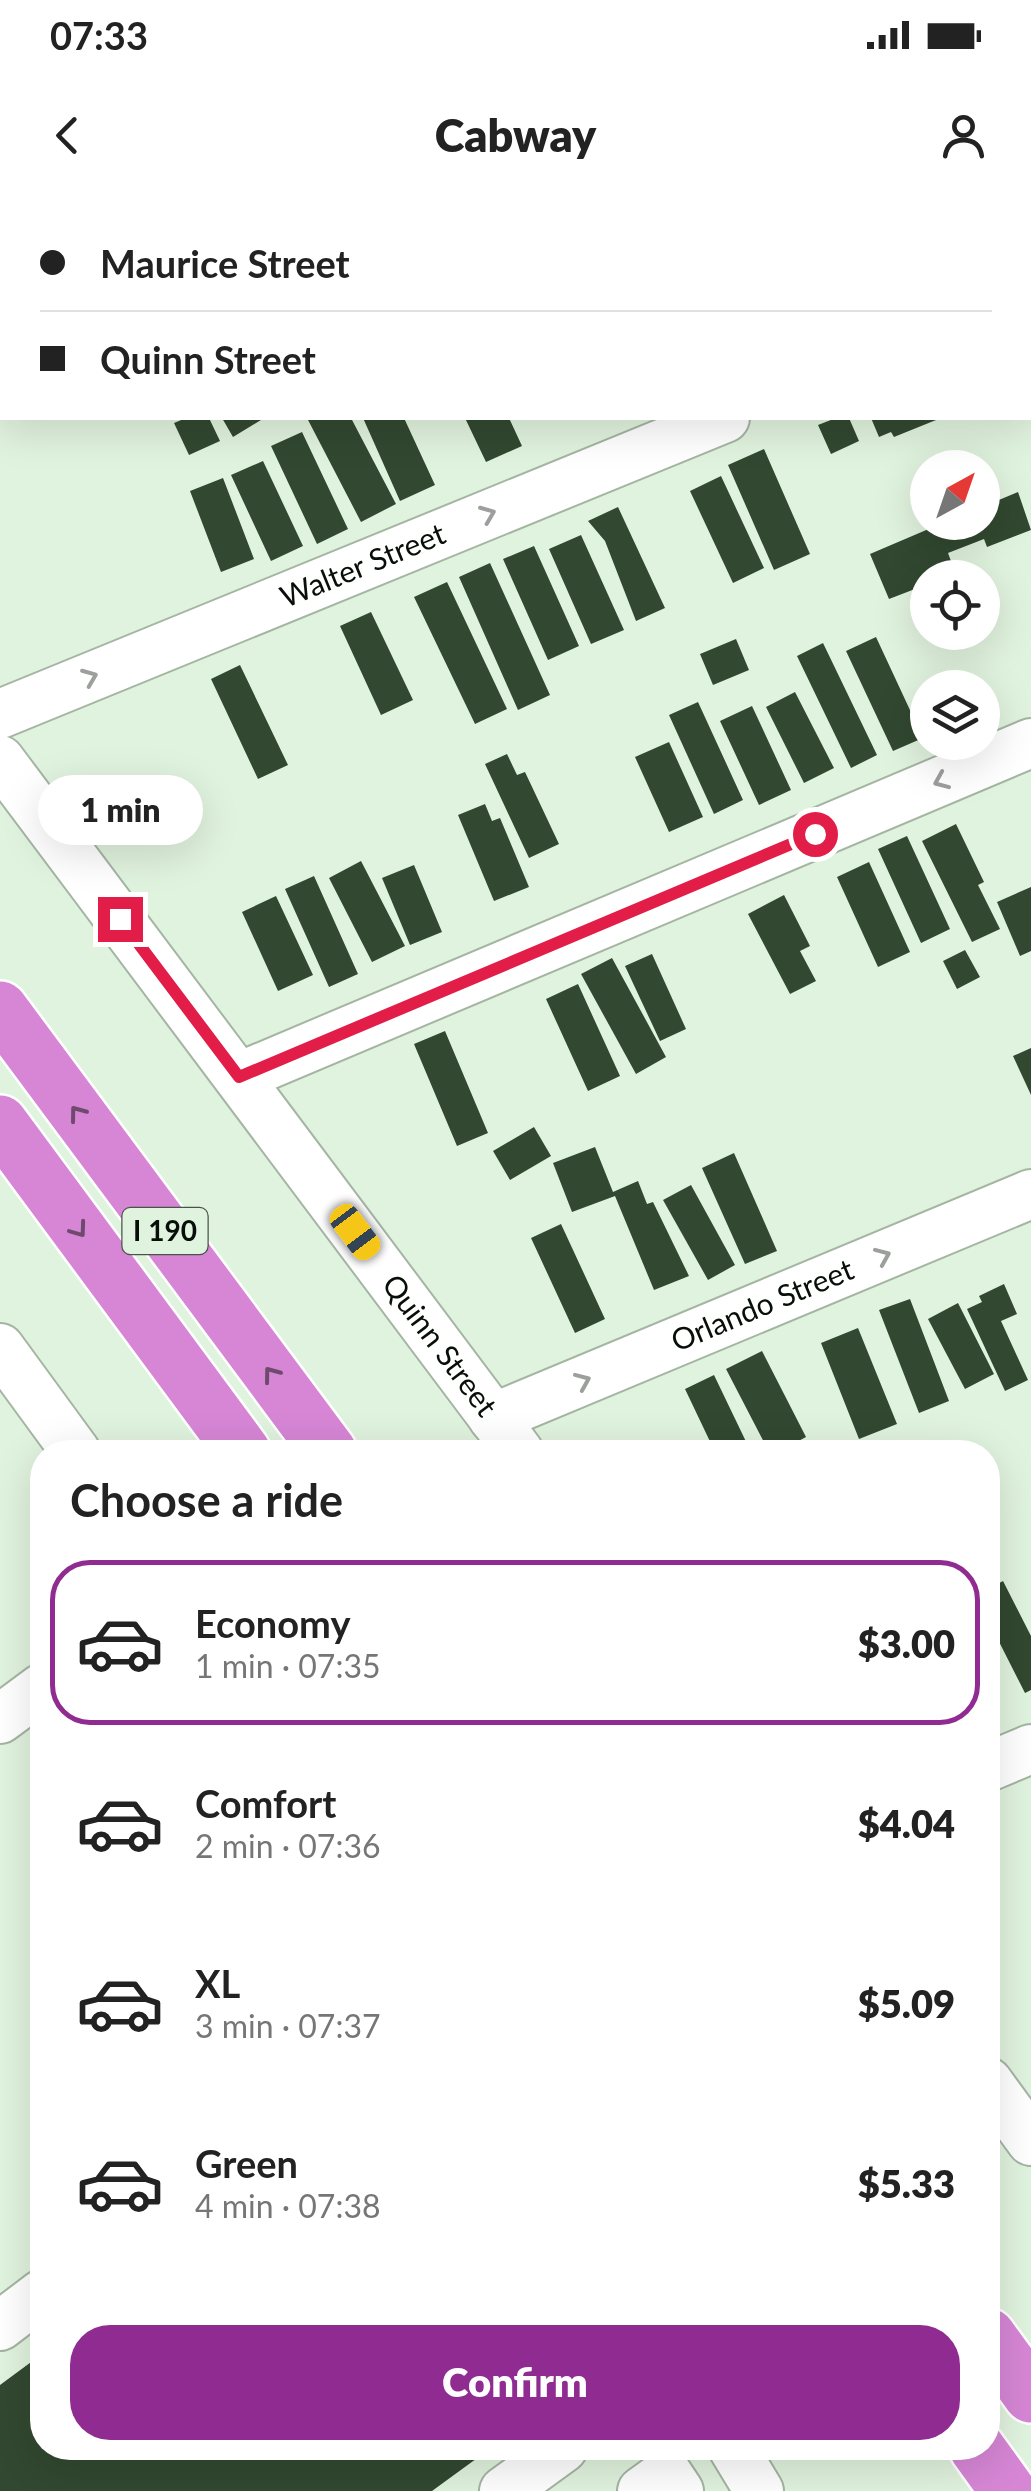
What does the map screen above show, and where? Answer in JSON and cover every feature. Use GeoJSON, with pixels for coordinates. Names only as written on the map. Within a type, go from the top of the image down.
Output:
{"type":"FeatureCollection","features":[{"type":"Feature","properties":{"kind":"highway","name":"I 190"},"geometry":{"type":"LineString","coordinates":[[0,1010],[320,1440]]}},
{"type":"Feature","properties":{"kind":"highway","name":"I 190"},"geometry":{"type":"LineString","coordinates":[[0,1124],[235,1440]]}},
{"type":"Feature","properties":{"kind":"highway"},"geometry":{"type":"LineString","coordinates":[[1000,2352],[1031,2395]]}},
{"type":"Feature","properties":{"kind":"highway"},"geometry":{"type":"LineString","coordinates":[[986,2460],[1008,2491]]}},
{"type":"Feature","properties":{"kind":"street","name":"Walter Street"},"geometry":{"type":"LineString","coordinates":[[0,714],[719,420]]}},
{"type":"Feature","properties":{"kind":"street"},"geometry":{"type":"LineString","coordinates":[[239,1077],[1031,743]]}},
{"type":"Feature","properties":{"kind":"street","name":"Quinn Street"},"geometry":{"type":"LineString","coordinates":[[0,760],[506,1435]]}},
{"type":"Feature","properties":{"kind":"street","name":"Orlando Street"},"geometry":{"type":"LineString","coordinates":[[506,1435],[1031,1194]]}},
{"type":"Feature","properties":{"kind":"street"},"geometry":{"type":"LineString","coordinates":[[0,1348],[67,1440]]}},
{"type":"Feature","properties":{"kind":"street"},"geometry":{"type":"LineString","coordinates":[[0,1719],[30,1697]]}},
{"type":"Feature","properties":{"kind":"street"},"geometry":{"type":"LineString","coordinates":[[1000,1762],[1031,1749]]}},
{"type":"Feature","properties":{"kind":"street"},"geometry":{"type":"LineString","coordinates":[[1000,2098],[1031,2141]]}},
{"type":"Feature","properties":{"kind":"street"},"geometry":{"type":"LineString","coordinates":[[0,2326],[30,2303]]}},
{"type":"Feature","properties":{"kind":"street"},"geometry":{"type":"LineString","coordinates":[[504,2491],[547,2460]]}},
{"type":"Feature","properties":{"kind":"street"},"geometry":{"type":"LineString","coordinates":[[740,2460],[758,2491]]}},
{"type":"Feature","properties":{"kind":"street"},"geometry":{"type":"LineString","coordinates":[[642,2491],[667,2473],[679,2491]]}},
{"type":"Feature","properties":{"kind":"building"},"geometry":{"type":"Polygon","coordinates":[[[210,420],[220,441],[189,455],[174,423],[210,420]]]}},
{"type":"Feature","properties":{"kind":"building"},"geometry":{"type":"Polygon","coordinates":[[[223,420],[261,420],[233,437],[223,420]]]}},
{"type":"Feature","properties":{"kind":"building"},"geometry":{"type":"Polygon","coordinates":[[[308,420],[352,420],[396,504],[361,522],[308,420]]]}},
{"type":"Feature","properties":{"kind":"building"},"geometry":{"type":"Polygon","coordinates":[[[364,420],[405,420],[435,485],[400,501],[364,420]]]}},
{"type":"Feature","properties":{"kind":"building"},"geometry":{"type":"Polygon","coordinates":[[[466,420],[510,420],[522,446],[486,462],[466,420]]]}},
{"type":"Feature","properties":{"kind":"building"},"geometry":{"type":"Polygon","coordinates":[[[850,420],[859,441],[831,454],[818,425],[850,420]]]}},
{"type":"Feature","properties":{"kind":"building"},"geometry":{"type":"Polygon","coordinates":[[[872,420],[936,420],[894,437],[891,432],[879,437],[872,420]]]}},
{"type":"Feature","properties":{"kind":"building"},"geometry":{"type":"Polygon","coordinates":[[[302,432],[348,529],[317,544],[271,446],[302,432]]]}},
{"type":"Feature","properties":{"kind":"building"},"geometry":{"type":"Polygon","coordinates":[[[764,449],[810,554],[774,570],[728,465],[764,449]]]}},
{"type":"Feature","properties":{"kind":"building"},"geometry":{"type":"Polygon","coordinates":[[[263,461],[303,546],[271,561],[231,475],[263,461]]]}},
{"type":"Feature","properties":{"kind":"building"},"geometry":{"type":"Polygon","coordinates":[[[721,476],[764,568],[733,583],[690,491],[721,476]]]}},
{"type":"Feature","properties":{"kind":"building"},"geometry":{"type":"Polygon","coordinates":[[[223,478],[254,559],[221,572],[190,491],[223,478]]]}},
{"type":"Feature","properties":{"kind":"building"},"geometry":{"type":"Polygon","coordinates":[[[1018,492],[1031,530],[987,547],[984,540],[1000,540],[1000,500],[1018,492]]]}},
{"type":"Feature","properties":{"kind":"building"},"geometry":{"type":"Polygon","coordinates":[[[618,507],[665,608],[636,621],[605,541],[588,521],[618,507]]]}},
{"type":"Feature","properties":{"kind":"building"},"geometry":{"type":"Polygon","coordinates":[[[581,535],[624,630],[591,644],[549,549],[581,535]]]}},
{"type":"Feature","properties":{"kind":"building"},"geometry":{"type":"Polygon","coordinates":[[[910,537],[910,540],[981,540],[948,553],[951,560],[910,560],[910,591],[889,599],[870,554],[910,537]]]}},
{"type":"Feature","properties":{"kind":"building"},"geometry":{"type":"Polygon","coordinates":[[[534,546],[579,646],[548,660],[503,559],[534,546]]]}},
{"type":"Feature","properties":{"kind":"building"},"geometry":{"type":"Polygon","coordinates":[[[490,563],[550,695],[518,710],[459,577],[490,563]]]}},
{"type":"Feature","properties":{"kind":"building"},"geometry":{"type":"Polygon","coordinates":[[[447,582],[507,709],[475,724],[414,597],[447,582]]]}},
{"type":"Feature","properties":{"kind":"building"},"geometry":{"type":"Polygon","coordinates":[[[371,612],[413,700],[381,715],[340,626],[371,612]]]}},
{"type":"Feature","properties":{"kind":"building"},"geometry":{"type":"Polygon","coordinates":[[[876,637],[910,710],[910,744],[893,751],[846,651],[876,637]]]}},
{"type":"Feature","properties":{"kind":"building"},"geometry":{"type":"Polygon","coordinates":[[[736,639],[749,670],[713,685],[700,654],[736,639]]]}},
{"type":"Feature","properties":{"kind":"building"},"geometry":{"type":"Polygon","coordinates":[[[823,643],[877,755],[851,768],[797,656],[823,643]]]}},
{"type":"Feature","properties":{"kind":"building"},"geometry":{"type":"Polygon","coordinates":[[[240,665],[288,765],[258,779],[211,679],[240,665]]]}},
{"type":"Feature","properties":{"kind":"building"},"geometry":{"type":"Polygon","coordinates":[[[795,692],[834,768],[804,783],[766,707],[795,692]]]}},
{"type":"Feature","properties":{"kind":"building"},"geometry":{"type":"Polygon","coordinates":[[[698,702],[743,800],[714,814],[669,715],[698,702]]]}},
{"type":"Feature","properties":{"kind":"building"},"geometry":{"type":"Polygon","coordinates":[[[752,706],[791,790],[759,805],[720,721],[752,706]]]}},
{"type":"Feature","properties":{"kind":"building"},"geometry":{"type":"Polygon","coordinates":[[[669,742],[703,817],[669,832],[635,757],[669,742]]]}},
{"type":"Feature","properties":{"kind":"building"},"geometry":{"type":"Polygon","coordinates":[[[507,754],[517,775],[525,772],[559,844],[529,858],[485,764],[507,754]]]}},
{"type":"Feature","properties":{"kind":"building"},"geometry":{"type":"Polygon","coordinates":[[[181,784],[196,821],[143,843],[128,806],[181,784]]]}},
{"type":"Feature","properties":{"kind":"building"},"geometry":{"type":"Polygon","coordinates":[[[485,804],[492,821],[500,818],[529,887],[494,901],[458,815],[485,804]]]}},
{"type":"Feature","properties":{"kind":"building"},"geometry":{"type":"Polygon","coordinates":[[[956,824],[984,882],[978,885],[1000,929],[972,942],[922,841],[956,824]]]}},
{"type":"Feature","properties":{"kind":"building"},"geometry":{"type":"Polygon","coordinates":[[[907,836],[950,929],[921,943],[878,849],[907,836]]]}},
{"type":"Feature","properties":{"kind":"building"},"geometry":{"type":"Polygon","coordinates":[[[361,861],[405,946],[372,962],[329,878],[361,861]]]}},
{"type":"Feature","properties":{"kind":"building"},"geometry":{"type":"Polygon","coordinates":[[[869,862],[910,952],[878,967],[837,877],[869,862]]]}},
{"type":"Feature","properties":{"kind":"building"},"geometry":{"type":"Polygon","coordinates":[[[414,865],[442,932],[410,945],[382,878],[414,865]]]}},
{"type":"Feature","properties":{"kind":"building"},"geometry":{"type":"Polygon","coordinates":[[[314,876],[358,974],[329,987],[285,889],[314,876]]]}},
{"type":"Feature","properties":{"kind":"building"},"geometry":{"type":"Polygon","coordinates":[[[1031,887],[1031,951],[1020,956],[997,902],[1031,887]]]}},
{"type":"Feature","properties":{"kind":"building"},"geometry":{"type":"Polygon","coordinates":[[[784,895],[810,946],[800,951],[816,981],[790,994],[748,914],[784,895]]]}},
{"type":"Feature","properties":{"kind":"building"},"geometry":{"type":"Polygon","coordinates":[[[276,896],[313,975],[278,991],[242,912],[276,896]]]}},
{"type":"Feature","properties":{"kind":"building"},"geometry":{"type":"Polygon","coordinates":[[[965,950],[980,977],[957,989],[943,961],[965,950]]]}},
{"type":"Feature","properties":{"kind":"building"},"geometry":{"type":"Polygon","coordinates":[[[652,954],[686,1029],[660,1041],[625,966],[652,954]]]}},
{"type":"Feature","properties":{"kind":"building"},"geometry":{"type":"Polygon","coordinates":[[[612,958],[666,1057],[636,1074],[581,974],[612,958]]]}},
{"type":"Feature","properties":{"kind":"building"},"geometry":{"type":"Polygon","coordinates":[[[578,984],[620,1076],[588,1091],[546,999],[578,984]]]}},
{"type":"Feature","properties":{"kind":"building"},"geometry":{"type":"Polygon","coordinates":[[[445,1031],[488,1133],[457,1146],[414,1044],[445,1031]]]}},
{"type":"Feature","properties":{"kind":"building"},"geometry":{"type":"Polygon","coordinates":[[[1031,1048],[1031,1095],[1013,1056],[1031,1048]]]}},
{"type":"Feature","properties":{"kind":"building"},"geometry":{"type":"Polygon","coordinates":[[[534,1127],[551,1156],[510,1180],[493,1151],[534,1127]]]}},
{"type":"Feature","properties":{"kind":"building"},"geometry":{"type":"Polygon","coordinates":[[[595,1147],[613,1192],[638,1181],[647,1204],[653,1202],[689,1276],[654,1290],[615,1196],[572,1212],[553,1163],[595,1147]]]}},
{"type":"Feature","properties":{"kind":"building"},"geometry":{"type":"Polygon","coordinates":[[[734,1153],[777,1251],[745,1264],[702,1168],[734,1153]]]}},
{"type":"Feature","properties":{"kind":"building"},"geometry":{"type":"Polygon","coordinates":[[[691,1185],[735,1265],[708,1280],[663,1200],[691,1185]]]}},
{"type":"Feature","properties":{"kind":"building"},"geometry":{"type":"Polygon","coordinates":[[[561,1224],[605,1319],[575,1333],[531,1238],[561,1224]]]}},
{"type":"Feature","properties":{"kind":"building"},"geometry":{"type":"Polygon","coordinates":[[[1004,1284],[1017,1314],[1001,1321],[1028,1380],[1005,1391],[967,1309],[982,1302],[979,1296],[1004,1284]]]}},
{"type":"Feature","properties":{"kind":"building"},"geometry":{"type":"Polygon","coordinates":[[[910,1299],[949,1401],[919,1413],[879,1310],[910,1299]]]}},
{"type":"Feature","properties":{"kind":"building"},"geometry":{"type":"Polygon","coordinates":[[[958,1303],[994,1374],[965,1389],[928,1319],[958,1303]]]}},
{"type":"Feature","properties":{"kind":"building"},"geometry":{"type":"Polygon","coordinates":[[[858,1328],[897,1424],[859,1439],[821,1343],[858,1328]]]}},
{"type":"Feature","properties":{"kind":"building"},"geometry":{"type":"Polygon","coordinates":[[[762,1351],[806,1437],[763,1440],[726,1369],[762,1351]]]}},
{"type":"Feature","properties":{"kind":"building"},"geometry":{"type":"Polygon","coordinates":[[[714,1375],[745,1440],[709,1440],[685,1389],[714,1375]]]}},
{"type":"Feature","properties":{"kind":"building"},"geometry":{"type":"Polygon","coordinates":[[[1003,1581],[1031,1636],[1031,1690],[1025,1693],[1000,1644],[1003,1581]]]}},
{"type":"Feature","properties":{"kind":"building"},"geometry":{"type":"Polygon","coordinates":[[[30,2363],[30,2460],[475,2460],[432,2491],[0,2491],[0,2385],[30,2363]]]}},
{"type":"Feature","properties":{"kind":"route"},"geometry":{"type":"LineString","coordinates":[[120,919],[239,1077],[815,834]]}}]}
